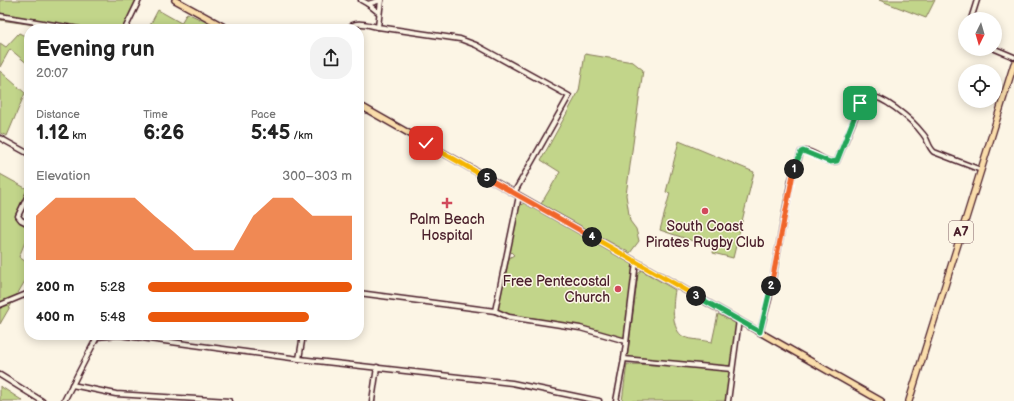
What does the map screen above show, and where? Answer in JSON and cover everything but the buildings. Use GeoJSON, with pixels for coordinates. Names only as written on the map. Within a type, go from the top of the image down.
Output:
{"type":"FeatureCollection","features":[{"type":"Feature","properties":{"kind":"highway","name":"A7"},"geometry":{"type":"LineString","coordinates":[[909,401],[1014,64]]}},
{"type":"Feature","properties":{"kind":"main road"},"geometry":{"type":"LineString","coordinates":[[175,0],[219,24]]}},
{"type":"Feature","properties":{"kind":"main road"},"geometry":{"type":"LineString","coordinates":[[364,108],[881,401]]}},
{"type":"Feature","properties":{"kind":"street"},"geometry":{"type":"LineString","coordinates":[[127,24],[139,0]]}},
{"type":"Feature","properties":{"kind":"street"},"geometry":{"type":"LineString","coordinates":[[361,0],[378,12]]}},
{"type":"Feature","properties":{"kind":"street"},"geometry":{"type":"LineString","coordinates":[[368,4],[381,0]]}},
{"type":"Feature","properties":{"kind":"street"},"geometry":{"type":"LineString","coordinates":[[378,27],[378,12],[381,0]]}},
{"type":"Feature","properties":{"kind":"street"},"geometry":{"type":"LineString","coordinates":[[973,12],[977,0]]}},
{"type":"Feature","properties":{"kind":"street"},"geometry":{"type":"LineString","coordinates":[[0,16],[49,24]]}},
{"type":"Feature","properties":{"kind":"street"},"geometry":{"type":"LineString","coordinates":[[364,24],[460,39],[476,44],[569,96],[514,193]]}},
{"type":"Feature","properties":{"kind":"street"},"geometry":{"type":"LineString","coordinates":[[1002,52],[1014,57]]}},
{"type":"Feature","properties":{"kind":"street"},"geometry":{"type":"LineString","coordinates":[[760,332],[769,298],[791,180],[801,152],[806,151],[830,162],[837,161],[863,98],[866,95],[872,95],[888,103],[916,125],[925,135],[930,148],[934,152],[981,170]]}},
{"type":"Feature","properties":{"kind":"street"},"geometry":{"type":"LineString","coordinates":[[0,138],[24,151]]}},
{"type":"Feature","properties":{"kind":"street"},"geometry":{"type":"LineString","coordinates":[[496,311],[519,196]]}},
{"type":"Feature","properties":{"kind":"street"},"geometry":{"type":"LineString","coordinates":[[24,203],[18,216],[24,222]]}},
{"type":"Feature","properties":{"kind":"street"},"geometry":{"type":"LineString","coordinates":[[616,401],[624,359],[636,262]]}},
{"type":"Feature","properties":{"kind":"street"},"geometry":{"type":"LineString","coordinates":[[364,294],[496,311],[509,317],[580,328],[626,341]]}},
{"type":"Feature","properties":{"kind":"street"},"geometry":{"type":"LineString","coordinates":[[0,306],[24,295]]}},
{"type":"Feature","properties":{"kind":"street"},"geometry":{"type":"LineString","coordinates":[[728,401],[739,320]]}},
{"type":"Feature","properties":{"kind":"street"},"geometry":{"type":"LineString","coordinates":[[64,401],[95,340]]}},
{"type":"Feature","properties":{"kind":"street"},"geometry":{"type":"LineString","coordinates":[[156,340],[299,359],[512,383],[599,401]]}},
{"type":"Feature","properties":{"kind":"street"},"geometry":{"type":"LineString","coordinates":[[299,359],[302,340]]}},
{"type":"Feature","properties":{"kind":"street"},"geometry":{"type":"LineString","coordinates":[[624,359],[732,369]]}},
{"type":"Feature","properties":{"kind":"street"},"geometry":{"type":"LineString","coordinates":[[372,401],[377,367]]}},
{"type":"Feature","properties":{"kind":"street"},"geometry":{"type":"LineString","coordinates":[[0,375],[42,401]]}},
{"type":"Feature","properties":{"kind":"street"},"geometry":{"type":"LineString","coordinates":[[72,385],[116,394],[229,401]]}},
{"type":"Feature","properties":{"kind":"green space"},"geometry":{"type":"Polygon","coordinates":[[[0,0],[142,0],[129,24],[28,24],[0,20],[0,0]]]}},
{"type":"Feature","properties":{"kind":"green space"},"geometry":{"type":"Polygon","coordinates":[[[879,0],[935,0],[926,18],[879,0]]]}},
{"type":"Feature","properties":{"kind":"green space"},"geometry":{"type":"Polygon","coordinates":[[[158,10],[181,23],[187,13],[210,24],[151,24],[158,10]]]}},
{"type":"Feature","properties":{"kind":"green space"},"geometry":{"type":"Polygon","coordinates":[[[19,33],[24,36],[24,61],[10,49],[0,67],[0,43],[6,47],[19,33]]]}},
{"type":"Feature","properties":{"kind":"green space"},"geometry":{"type":"Polygon","coordinates":[[[585,54],[633,62],[643,70],[626,195],[630,221],[636,229],[639,241],[630,253],[541,204],[560,172],[541,160],[579,91],[585,54]]]}},
{"type":"Feature","properties":{"kind":"green space"},"geometry":{"type":"Polygon","coordinates":[[[0,71],[24,92],[24,95],[7,136],[0,133],[0,71]]]}},
{"type":"Feature","properties":{"kind":"green space","name":"South Coast Pirates Rugby Club"},"geometry":{"type":"Polygon","coordinates":[[[679,141],[754,172],[733,258],[713,253],[714,248],[660,230],[670,193],[666,192],[679,141]]]}},
{"type":"Feature","properties":{"kind":"green space"},"geometry":{"type":"Polygon","coordinates":[[[0,174],[24,187],[24,208],[19,217],[24,220],[24,244],[19,257],[24,260],[24,283],[0,324],[0,174]]]}},
{"type":"Feature","properties":{"kind":"green space"},"geometry":{"type":"Polygon","coordinates":[[[524,203],[635,264],[624,338],[580,326],[508,316],[498,309],[509,258],[514,255],[510,251],[519,206],[524,203]]]}},
{"type":"Feature","properties":{"kind":"green space"},"geometry":{"type":"Polygon","coordinates":[[[641,270],[675,290],[673,308],[674,322],[676,328],[684,337],[712,342],[718,314],[738,325],[730,366],[627,359],[638,274],[641,270]]]}},
{"type":"Feature","properties":{"kind":"green space"},"geometry":{"type":"Polygon","coordinates":[[[627,364],[683,366],[730,370],[727,401],[622,401],[627,364]]]}},
{"type":"Feature","properties":{"kind":"green space"},"geometry":{"type":"Polygon","coordinates":[[[0,386],[23,401],[0,401],[0,386]]]}},
{"type":"Feature","properties":{"kind":"place","name":"Palm Beach Hospital"},"geometry":{"type":"Point","coordinates":[447,203]}},
{"type":"Feature","properties":{"kind":"place","name":"South Coast Pirates Rugby Club"},"geometry":{"type":"Point","coordinates":[705,211]}},
{"type":"Feature","properties":{"kind":"place","name":"Free Pentecostal Church"},"geometry":{"type":"Point","coordinates":[618,289]}},
{"type":"Feature","properties":{"kind":"route"},"geometry":{"type":"LineString","coordinates":[[426,143],[760,332],[769,298],[791,180],[801,152],[808,151],[830,162],[836,162],[839,158],[860,103]]}}]}
